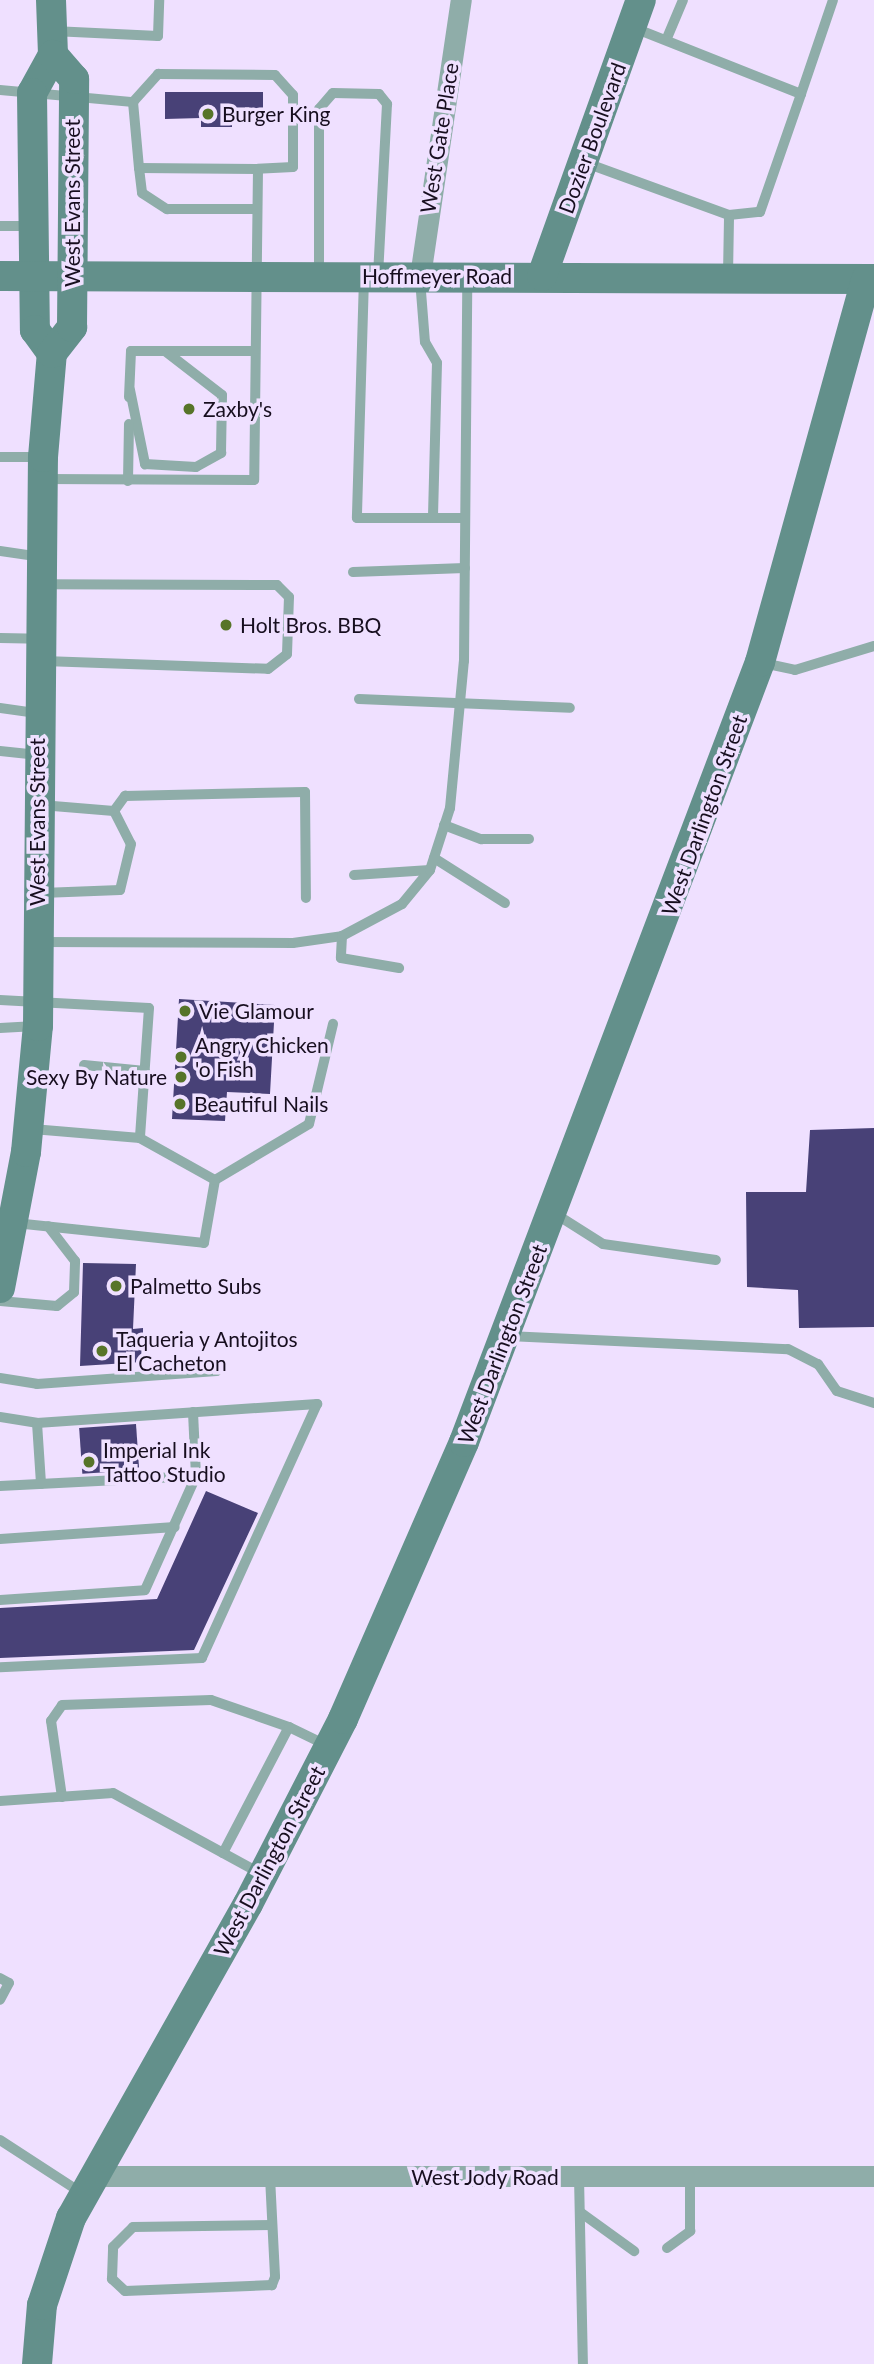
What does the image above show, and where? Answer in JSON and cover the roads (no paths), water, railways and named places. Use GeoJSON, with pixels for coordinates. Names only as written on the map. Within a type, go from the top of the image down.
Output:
{"type":"FeatureCollection","features":[{"type":"Feature","properties":{"kind":"street"},"geometry":{"type":"LineString","coordinates":[[51,0],[53,43]]}},
{"type":"Feature","properties":{"kind":"street","name":"West Gate Place"},"geometry":{"type":"LineString","coordinates":[[420,276],[461,0]]}},
{"type":"Feature","properties":{"kind":"street","name":"Dozier Boulevard"},"geometry":{"type":"LineString","coordinates":[[542,276],[636,13]]}},
{"type":"Feature","properties":{"kind":"street","name":"West Evans Street"},"geometry":{"type":"LineString","coordinates":[[52,353],[35,330],[32,93],[53,43]]}},
{"type":"Feature","properties":{"kind":"street","name":"West Evans Street"},"geometry":{"type":"LineString","coordinates":[[0,1288],[15,1223],[29,1129],[38,1013],[35,805],[42,468],[52,353],[72,327],[74,79],[53,43]]}},
{"type":"Feature","properties":{"kind":"street","name":"Hoffmeyer Road"},"geometry":{"type":"LineString","coordinates":[[0,276],[870,279]]}},
{"type":"Feature","properties":{"kind":"street","name":"West Darlington Street"},"geometry":{"type":"LineString","coordinates":[[37,2364],[49,2274],[89,2185],[263,1874],[329,1747],[418,1552],[505,1336],[554,1213],[760,662],[870,279]]}},
{"type":"Feature","properties":{"kind":"street","name":"West Jody Road"},"geometry":{"type":"LineString","coordinates":[[89,2185],[270,2177],[874,2176]]}},
{"type":"Feature","properties":{"kind":"lane"},"geometry":{"type":"LineString","coordinates":[[53,43],[158,36],[159,0]]}},
{"type":"Feature","properties":{"kind":"lane"},"geometry":{"type":"LineString","coordinates":[[667,38],[683,0]]}},
{"type":"Feature","properties":{"kind":"lane"},"geometry":{"type":"LineString","coordinates":[[583,162],[729,215],[760,212],[833,0]]}},
{"type":"Feature","properties":{"kind":"lane"},"geometry":{"type":"LineString","coordinates":[[636,13],[667,38],[801,94]]}},
{"type":"Feature","properties":{"kind":"lane"},"geometry":{"type":"LineString","coordinates":[[139,168],[293,167],[293,95],[275,75],[158,75],[133,102],[139,168],[142,193],[167,209],[257,209]]}},
{"type":"Feature","properties":{"kind":"lane"},"geometry":{"type":"LineString","coordinates":[[0,90],[133,102]]}},
{"type":"Feature","properties":{"kind":"lane"},"geometry":{"type":"LineString","coordinates":[[319,275],[319,108],[333,93],[379,94],[387,104],[371,276],[357,519],[465,519]]}},
{"type":"Feature","properties":{"kind":"lane"},"geometry":{"type":"LineString","coordinates":[[0,469],[4,457],[42,468],[128,481],[254,480],[258,169]]}},
{"type":"Feature","properties":{"kind":"lane"},"geometry":{"type":"LineString","coordinates":[[728,277],[729,215]]}},
{"type":"Feature","properties":{"kind":"lane"},"geometry":{"type":"LineString","coordinates":[[0,226],[34,226]]}},
{"type":"Feature","properties":{"kind":"lane"},"geometry":{"type":"LineString","coordinates":[[420,276],[425,342],[437,363],[433,518]]}},
{"type":"Feature","properties":{"kind":"lane"},"geometry":{"type":"LineString","coordinates":[[37,942],[293,943],[342,936],[402,904],[430,870],[444,825],[460,705],[465,568],[467,276]]}},
{"type":"Feature","properties":{"kind":"lane"},"geometry":{"type":"LineString","coordinates":[[128,481],[131,351],[255,351]]}},
{"type":"Feature","properties":{"kind":"lane"},"geometry":{"type":"LineString","coordinates":[[130,390],[145,464],[196,467],[221,453],[222,395],[165,351]]}},
{"type":"Feature","properties":{"kind":"lane"},"geometry":{"type":"LineString","coordinates":[[0,551],[40,571],[277,585],[289,597],[288,654],[268,669],[38,650],[0,638]]}},
{"type":"Feature","properties":{"kind":"lane"},"geometry":{"type":"LineString","coordinates":[[353,572],[465,568]]}},
{"type":"Feature","properties":{"kind":"lane"},"geometry":{"type":"LineString","coordinates":[[760,662],[795,670],[874,646]]}},
{"type":"Feature","properties":{"kind":"lane"},"geometry":{"type":"LineString","coordinates":[[359,699],[570,708]]}},
{"type":"Feature","properties":{"kind":"lane"},"geometry":{"type":"LineString","coordinates":[[0,708],[37,713]]}},
{"type":"Feature","properties":{"kind":"lane"},"geometry":{"type":"LineString","coordinates":[[0,751],[36,755]]}},
{"type":"Feature","properties":{"kind":"lane"},"geometry":{"type":"LineString","coordinates":[[114,811],[124,796],[305,792],[306,898]]}},
{"type":"Feature","properties":{"kind":"lane"},"geometry":{"type":"LineString","coordinates":[[35,805],[114,811]]}},
{"type":"Feature","properties":{"kind":"lane"},"geometry":{"type":"LineString","coordinates":[[36,893],[120,890],[131,844],[114,811]]}},
{"type":"Feature","properties":{"kind":"lane"},"geometry":{"type":"LineString","coordinates":[[444,825],[481,839],[529,839]]}},
{"type":"Feature","properties":{"kind":"lane"},"geometry":{"type":"LineString","coordinates":[[434,858],[505,903]]}},
{"type":"Feature","properties":{"kind":"lane"},"geometry":{"type":"LineString","coordinates":[[354,875],[430,870]]}},
{"type":"Feature","properties":{"kind":"lane"},"geometry":{"type":"LineString","coordinates":[[342,936],[341,958],[399,968]]}},
{"type":"Feature","properties":{"kind":"lane"},"geometry":{"type":"LineString","coordinates":[[0,1000],[38,1013]]}},
{"type":"Feature","properties":{"kind":"lane"},"geometry":{"type":"LineString","coordinates":[[0,1028],[38,1013],[149,1008],[140,1138]]}},
{"type":"Feature","properties":{"kind":"lane"},"geometry":{"type":"LineString","coordinates":[[15,1223],[204,1243],[215,1180],[309,1124],[333,1024]]}},
{"type":"Feature","properties":{"kind":"lane"},"geometry":{"type":"LineString","coordinates":[[84,1065],[145,1071]]}},
{"type":"Feature","properties":{"kind":"lane"},"geometry":{"type":"LineString","coordinates":[[29,1129],[140,1138],[215,1180]]}},
{"type":"Feature","properties":{"kind":"lane"},"geometry":{"type":"LineString","coordinates":[[554,1213],[603,1244],[716,1259]]}},
{"type":"Feature","properties":{"kind":"lane"},"geometry":{"type":"LineString","coordinates":[[0,1301],[57,1306],[74,1292],[75,1261],[48,1226]]}},
{"type":"Feature","properties":{"kind":"lane"},"geometry":{"type":"LineString","coordinates":[[505,1336],[788,1349],[818,1364],[837,1391],[874,1403]]}},
{"type":"Feature","properties":{"kind":"lane"},"geometry":{"type":"LineString","coordinates":[[0,1378],[37,1384],[217,1371]]}},
{"type":"Feature","properties":{"kind":"lane"},"geometry":{"type":"LineString","coordinates":[[0,1417],[37,1423],[317,1404],[202,1658],[0,1667]]}},
{"type":"Feature","properties":{"kind":"lane"},"geometry":{"type":"LineString","coordinates":[[0,1600],[145,1590],[196,1476],[193,1412]]}},
{"type":"Feature","properties":{"kind":"lane"},"geometry":{"type":"LineString","coordinates":[[37,1423],[41,1484]]}},
{"type":"Feature","properties":{"kind":"lane"},"geometry":{"type":"LineString","coordinates":[[0,1486],[196,1476]]}},
{"type":"Feature","properties":{"kind":"lane"},"geometry":{"type":"LineString","coordinates":[[0,1539],[175,1527]]}},
{"type":"Feature","properties":{"kind":"lane"},"geometry":{"type":"LineString","coordinates":[[62,1797],[51,1721],[62,1705],[211,1700],[289,1727],[329,1747]]}},
{"type":"Feature","properties":{"kind":"lane"},"geometry":{"type":"LineString","coordinates":[[223,1853],[289,1727]]}},
{"type":"Feature","properties":{"kind":"lane"},"geometry":{"type":"LineString","coordinates":[[0,1801],[113,1793],[263,1874]]}},
{"type":"Feature","properties":{"kind":"lane"},"geometry":{"type":"LineString","coordinates":[[0,1978],[9,1983],[0,2000]]}},
{"type":"Feature","properties":{"kind":"lane"},"geometry":{"type":"LineString","coordinates":[[0,2140],[89,2185]]}},
{"type":"Feature","properties":{"kind":"lane"},"geometry":{"type":"LineString","coordinates":[[270,2177],[275,2277],[261,2290],[125,2291],[112,2279],[113,2247],[133,2227],[272,2225]]}},
{"type":"Feature","properties":{"kind":"lane"},"geometry":{"type":"LineString","coordinates":[[579,2177],[583,2364]]}},
{"type":"Feature","properties":{"kind":"lane"},"geometry":{"type":"LineString","coordinates":[[667,2248],[690,2231],[690,2177]]}},
{"type":"Feature","properties":{"kind":"lane"},"geometry":{"type":"LineString","coordinates":[[580,2212],[634,2251]]}},
{"type":"Feature","properties":{"kind":"place","name":"Burger King"},"geometry":{"type":"Point","coordinates":[208,114]}},
{"type":"Feature","properties":{"kind":"place","name":"Zaxby's"},"geometry":{"type":"Point","coordinates":[189,409]}},
{"type":"Feature","properties":{"kind":"place","name":"Holt Bros. BBQ"},"geometry":{"type":"Point","coordinates":[226,625]}},
{"type":"Feature","properties":{"kind":"place","name":"Vie Glamour"},"geometry":{"type":"Point","coordinates":[185,1011]}},
{"type":"Feature","properties":{"kind":"place","name":"Angry Chicken 'o Fish"},"geometry":{"type":"Point","coordinates":[181,1057]}},
{"type":"Feature","properties":{"kind":"place","name":"Sexy By Nature"},"geometry":{"type":"Point","coordinates":[181,1077]}},
{"type":"Feature","properties":{"kind":"place","name":"Beautiful Nails"},"geometry":{"type":"Point","coordinates":[180,1104]}},
{"type":"Feature","properties":{"kind":"place","name":"Palmetto Subs"},"geometry":{"type":"Point","coordinates":[116,1286]}},
{"type":"Feature","properties":{"kind":"place","name":"Taqueria y Antojitos El Cacheton"},"geometry":{"type":"Point","coordinates":[102,1351]}},
{"type":"Feature","properties":{"kind":"place","name":"Imperial Ink Tattoo Studio"},"geometry":{"type":"Point","coordinates":[89,1462]}}]}
